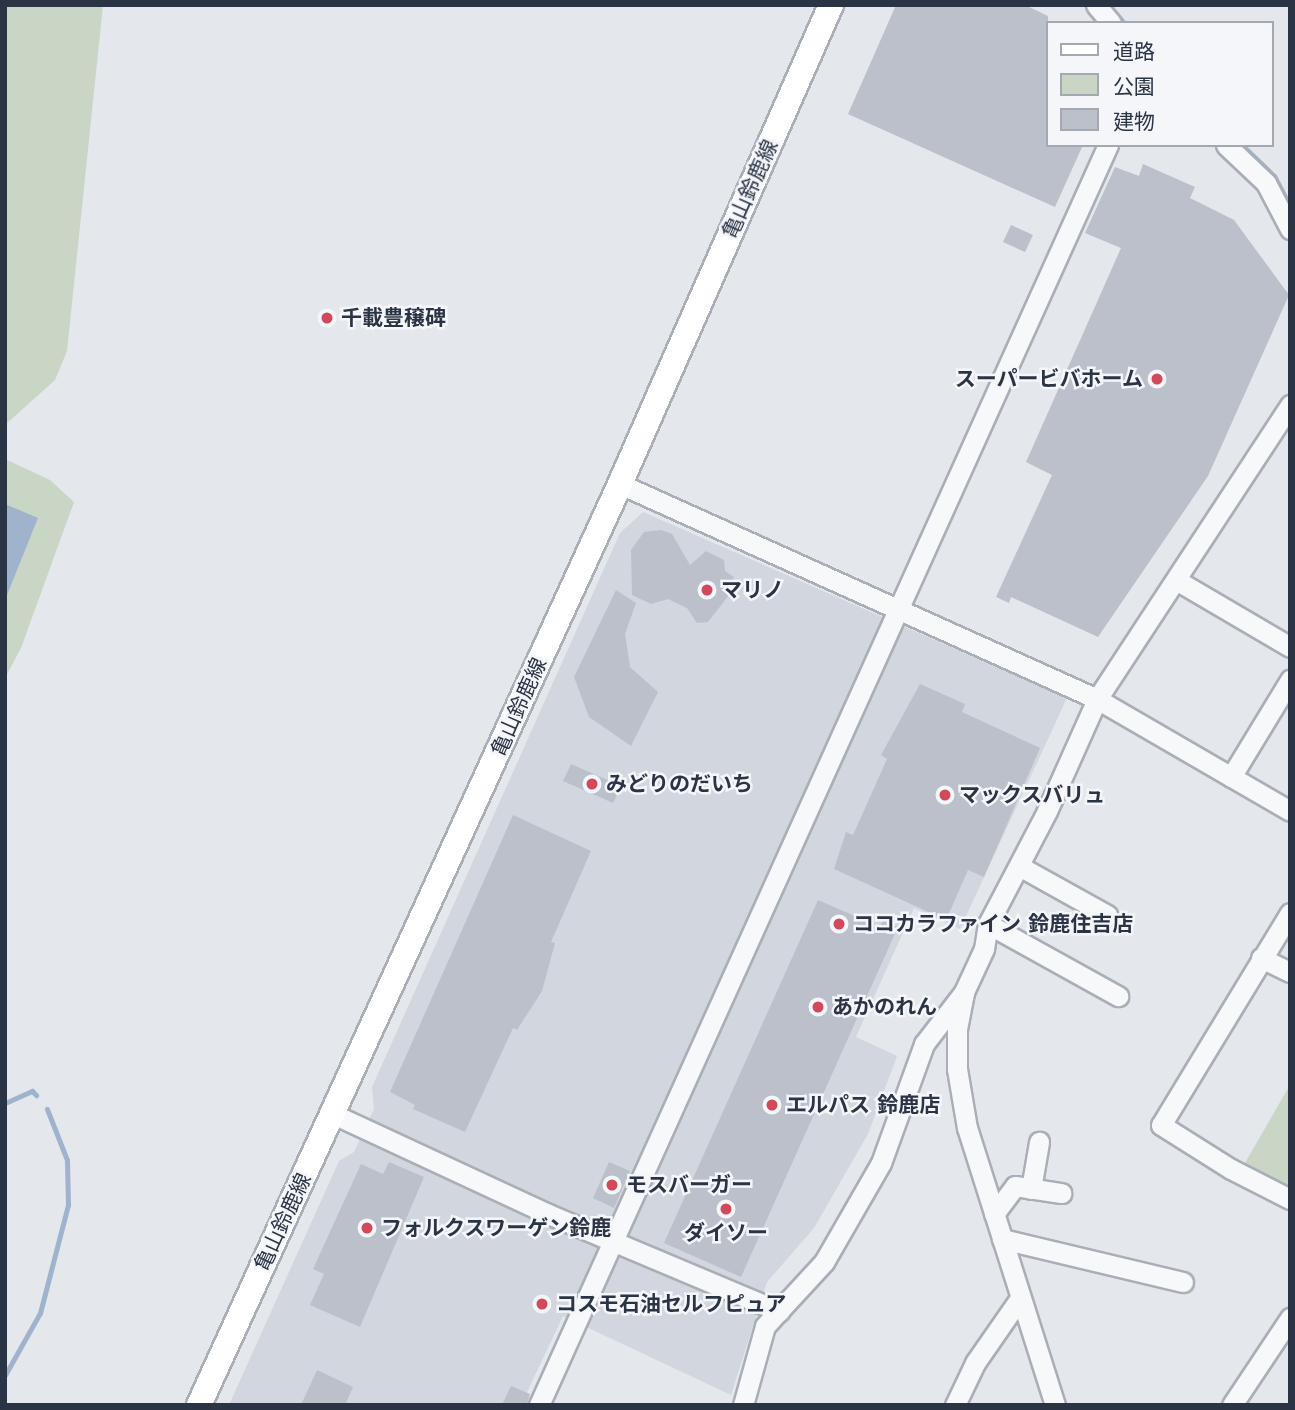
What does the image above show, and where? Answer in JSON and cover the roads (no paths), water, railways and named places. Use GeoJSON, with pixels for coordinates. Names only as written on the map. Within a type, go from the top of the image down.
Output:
{"type":"FeatureCollection","features":[{"type":"Feature","properties":{"kind":"main road","name":"亀山鈴鹿線"},"geometry":{"type":"LineString","coordinates":[[199,1405],[620,484],[831,5]]}},
{"type":"Feature","properties":{"kind":"street"},"geometry":{"type":"LineString","coordinates":[[1096,5],[1109,21]]}},
{"type":"Feature","properties":{"kind":"street"},"geometry":{"type":"LineString","coordinates":[[539,1405],[616,1242],[1107,147]]}},
{"type":"Feature","properties":{"kind":"street"},"geometry":{"type":"LineString","coordinates":[[1228,147],[1266,183],[1290,229]]}},
{"type":"Feature","properties":{"kind":"street"},"geometry":{"type":"LineString","coordinates":[[743,1405],[765,1326],[824,1262],[881,1163],[924,1044],[964,992],[984,950],[988,924],[1019,866],[1097,699],[1290,405]]}},
{"type":"Feature","properties":{"kind":"street"},"geometry":{"type":"LineString","coordinates":[[620,484],[1097,699],[1290,811]]}},
{"type":"Feature","properties":{"kind":"street"},"geometry":{"type":"LineString","coordinates":[[1176,580],[1290,647]]}},
{"type":"Feature","properties":{"kind":"street"},"geometry":{"type":"LineString","coordinates":[[1231,777],[1290,680]]}},
{"type":"Feature","properties":{"kind":"street"},"geometry":{"type":"LineString","coordinates":[[1019,866],[1107,915]]}},
{"type":"Feature","properties":{"kind":"street"},"geometry":{"type":"LineString","coordinates":[[1290,913],[1161,1125],[1231,1169],[1290,1199]]}},
{"type":"Feature","properties":{"kind":"street"},"geometry":{"type":"LineString","coordinates":[[988,924],[1118,996]]}},
{"type":"Feature","properties":{"kind":"street"},"geometry":{"type":"LineString","coordinates":[[1261,958],[1290,972]]}},
{"type":"Feature","properties":{"kind":"street"},"geometry":{"type":"LineString","coordinates":[[964,992],[957,1029],[960,1097],[1055,1405]]}},
{"type":"Feature","properties":{"kind":"street"},"geometry":{"type":"LineString","coordinates":[[333,1114],[616,1242],[779,1311]]}},
{"type":"Feature","properties":{"kind":"street"},"geometry":{"type":"LineString","coordinates":[[1031,1189],[1038,1142]]}},
{"type":"Feature","properties":{"kind":"street"},"geometry":{"type":"LineString","coordinates":[[994,1214],[1015,1186],[1060,1193]]}},
{"type":"Feature","properties":{"kind":"street"},"geometry":{"type":"LineString","coordinates":[[1002,1239],[1183,1282]]}},
{"type":"Feature","properties":{"kind":"street"},"geometry":{"type":"LineString","coordinates":[[955,1405],[975,1363],[1020,1298]]}},
{"type":"Feature","properties":{"kind":"street"},"geometry":{"type":"LineString","coordinates":[[1232,1405],[1288,1328]]}},
{"type":"Feature","properties":{"kind":"water"},"geometry":{"type":"Polygon","coordinates":[[[5,504],[38,518],[5,600],[5,504]]]}},
{"type":"Feature","properties":{"kind":"waterway"},"geometry":{"type":"LineString","coordinates":[[1115,13],[1122,21]]}},
{"type":"Feature","properties":{"kind":"waterway"},"geometry":{"type":"LineString","coordinates":[[1244,147],[1274,176],[1290,206]]}},
{"type":"Feature","properties":{"kind":"waterway"},"geometry":{"type":"LineString","coordinates":[[5,1103],[32,1091],[36,1095]]}},
{"type":"Feature","properties":{"kind":"waterway"},"geometry":{"type":"LineString","coordinates":[[5,1375],[40,1313],[68,1205],[67,1160],[47,1109]]}},
{"type":"Feature","properties":{"kind":"place","name":"千載豊穣碑"},"geometry":{"type":"Point","coordinates":[327,318]}},
{"type":"Feature","properties":{"kind":"place","name":"スーパービバホーム"},"geometry":{"type":"Point","coordinates":[1157,379]}},
{"type":"Feature","properties":{"kind":"place","name":"マリノ"},"geometry":{"type":"Point","coordinates":[707,590]}},
{"type":"Feature","properties":{"kind":"place","name":"みどりのだいち"},"geometry":{"type":"Point","coordinates":[592,784]}},
{"type":"Feature","properties":{"kind":"place","name":"マックスバリュ"},"geometry":{"type":"Point","coordinates":[945,795]}},
{"type":"Feature","properties":{"kind":"place","name":"ココカラファイン 鈴鹿住吉店"},"geometry":{"type":"Point","coordinates":[839,924]}},
{"type":"Feature","properties":{"kind":"place","name":"あかのれん"},"geometry":{"type":"Point","coordinates":[818,1007]}},
{"type":"Feature","properties":{"kind":"place","name":"エルパス 鈴鹿店"},"geometry":{"type":"Point","coordinates":[772,1105]}},
{"type":"Feature","properties":{"kind":"place","name":"モスバーガー"},"geometry":{"type":"Point","coordinates":[612,1185]}},
{"type":"Feature","properties":{"kind":"place","name":"ダイソー"},"geometry":{"type":"Point","coordinates":[726,1209]}},
{"type":"Feature","properties":{"kind":"place","name":"フォルクスワーゲン鈴鹿"},"geometry":{"type":"Point","coordinates":[367,1228]}},
{"type":"Feature","properties":{"kind":"place","name":"コスモ石油セルフピュア"},"geometry":{"type":"Point","coordinates":[542,1304]}}]}
